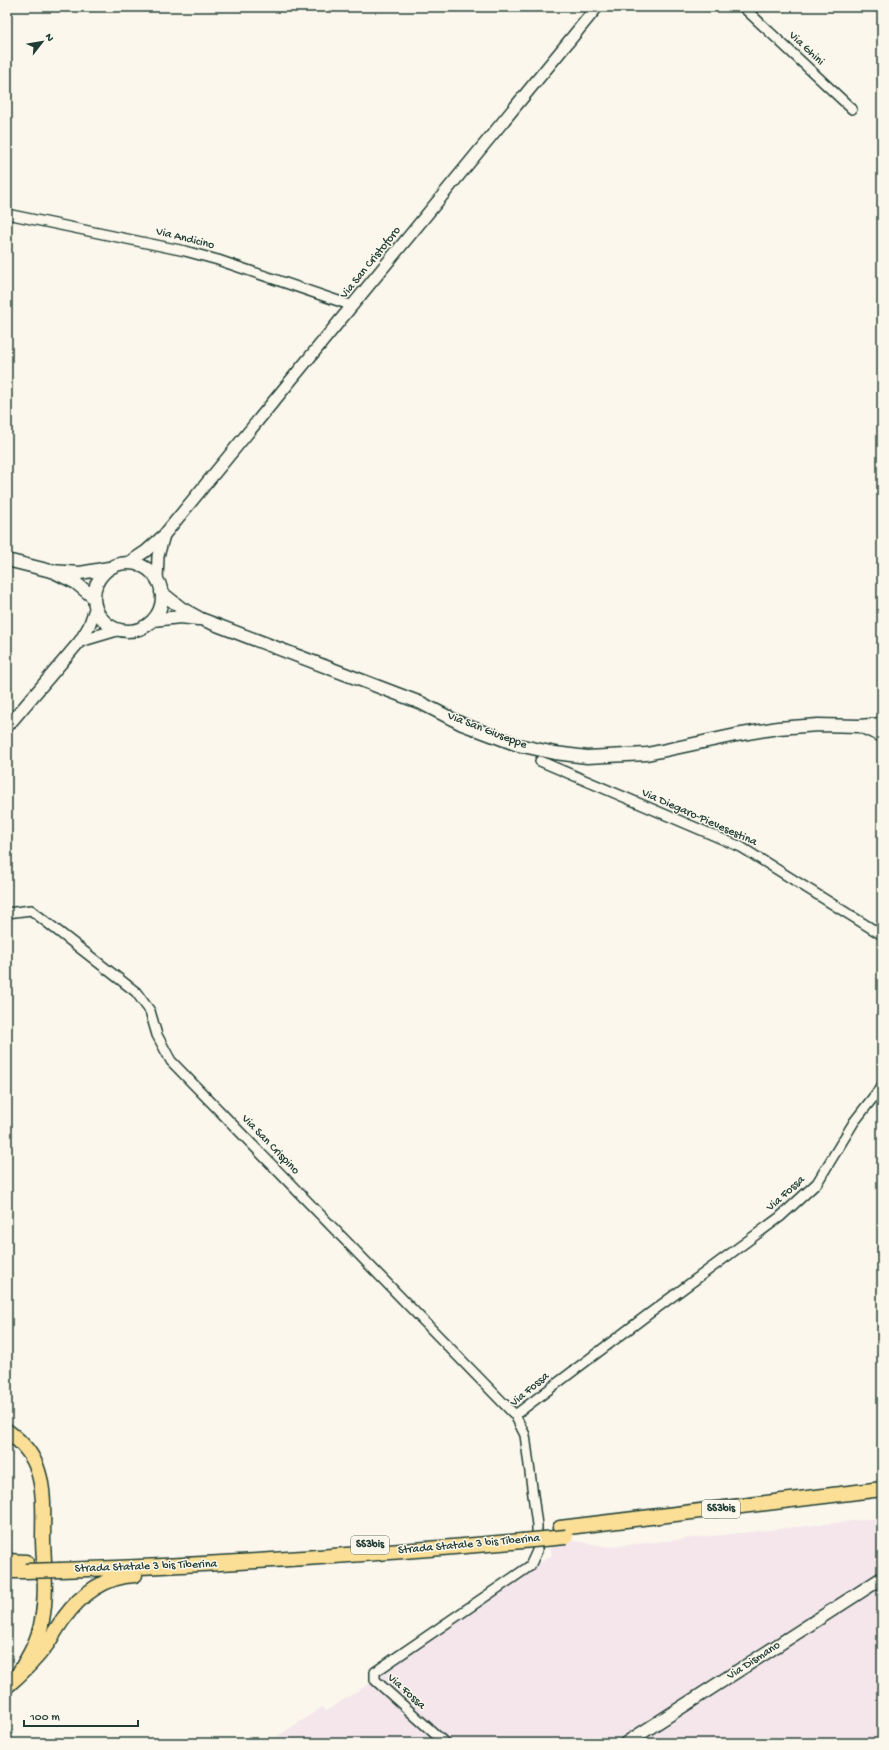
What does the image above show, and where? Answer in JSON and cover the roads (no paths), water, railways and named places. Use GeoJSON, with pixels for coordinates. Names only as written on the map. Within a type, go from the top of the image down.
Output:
{"type":"FeatureCollection","features":[{"type":"Feature","properties":{"kind":"highway"},"geometry":{"type":"LineString","coordinates":[[7,1431],[19,1440],[31,1454],[38,1471],[42,1492],[45,1599],[42,1620],[30,1656],[12,1682]]}},
{"type":"Feature","properties":{"kind":"highway","name":"Strada Statale 3 bis Tiberina"},"geometry":{"type":"LineString","coordinates":[[563,1533],[882,1489]]}},
{"type":"Feature","properties":{"kind":"highway","name":"Strada Statale 3 bis Tiberina"},"geometry":{"type":"LineString","coordinates":[[7,1571],[26,1567],[177,1562],[393,1544],[563,1533],[882,1498]]}},
{"type":"Feature","properties":{"kind":"highway"},"geometry":{"type":"LineString","coordinates":[[7,1562],[26,1567]]}},
{"type":"Feature","properties":{"kind":"highway"},"geometry":{"type":"LineString","coordinates":[[12,1682],[43,1649],[65,1617],[84,1595],[105,1582],[128,1575],[155,1574],[177,1562]]}},
{"type":"Feature","properties":{"kind":"main road"},"geometry":{"type":"LineString","coordinates":[[7,560],[51,571],[80,573],[109,568],[118,564],[137,564],[145,568],[157,580],[162,592],[161,607],[153,620],[145,627],[126,632],[117,630],[100,618],[94,603],[76,583],[51,571]]}},
{"type":"Feature","properties":{"kind":"main road"},"geometry":{"type":"LineString","coordinates":[[94,603],[98,581],[109,568]]}},
{"type":"Feature","properties":{"kind":"main road","name":"Via San Giuseppe"},"geometry":{"type":"LineString","coordinates":[[162,592],[181,608],[201,619],[421,703],[462,724],[518,745],[555,753],[587,757],[647,754],[736,735],[778,728],[818,725],[859,726],[882,724]]}},
{"type":"Feature","properties":{"kind":"main road","name":"Via San Giuseppe"},"geometry":{"type":"LineString","coordinates":[[153,620],[180,617],[201,619]]}},
{"type":"Feature","properties":{"kind":"main road","name":"Via San Giuseppe"},"geometry":{"type":"LineString","coordinates":[[859,726],[882,736]]}},
{"type":"Feature","properties":{"kind":"main road","name":"Via Dismano"},"geometry":{"type":"LineString","coordinates":[[626,1743],[882,1578]]}},
{"type":"Feature","properties":{"kind":"street","name":"Via San Cristoforo"},"geometry":{"type":"LineString","coordinates":[[128,563],[146,551],[164,535],[597,7]]}},
{"type":"Feature","properties":{"kind":"street","name":"Via Ghini"},"geometry":{"type":"LineString","coordinates":[[743,7],[852,109]]}},
{"type":"Feature","properties":{"kind":"street","name":"Via Andicino"},"geometry":{"type":"LineString","coordinates":[[7,214],[185,251],[218,260],[353,306]]}},
{"type":"Feature","properties":{"kind":"street","name":"Via San Cristoforo"},"geometry":{"type":"LineString","coordinates":[[157,580],[158,556],[164,535]]}},
{"type":"Feature","properties":{"kind":"street"},"geometry":{"type":"LineString","coordinates":[[7,727],[80,641],[89,626],[94,603]]}},
{"type":"Feature","properties":{"kind":"street"},"geometry":{"type":"LineString","coordinates":[[80,641],[117,630]]}},
{"type":"Feature","properties":{"kind":"street","name":"Via Diegaro-Pievesestina"},"geometry":{"type":"LineString","coordinates":[[540,761],[741,847],[882,935]]}},
{"type":"Feature","properties":{"kind":"street","name":"Via San Crispino"},"geometry":{"type":"LineString","coordinates":[[7,913],[31,910],[136,992],[150,1011],[157,1035],[171,1061],[515,1415]]}},
{"type":"Feature","properties":{"kind":"street","name":"Via Fossa"},"geometry":{"type":"LineString","coordinates":[[445,1743],[375,1680],[375,1672],[530,1566],[537,1551],[537,1525],[525,1435],[515,1415],[780,1217],[817,1182],[854,1122],[882,1086]]}}]}
